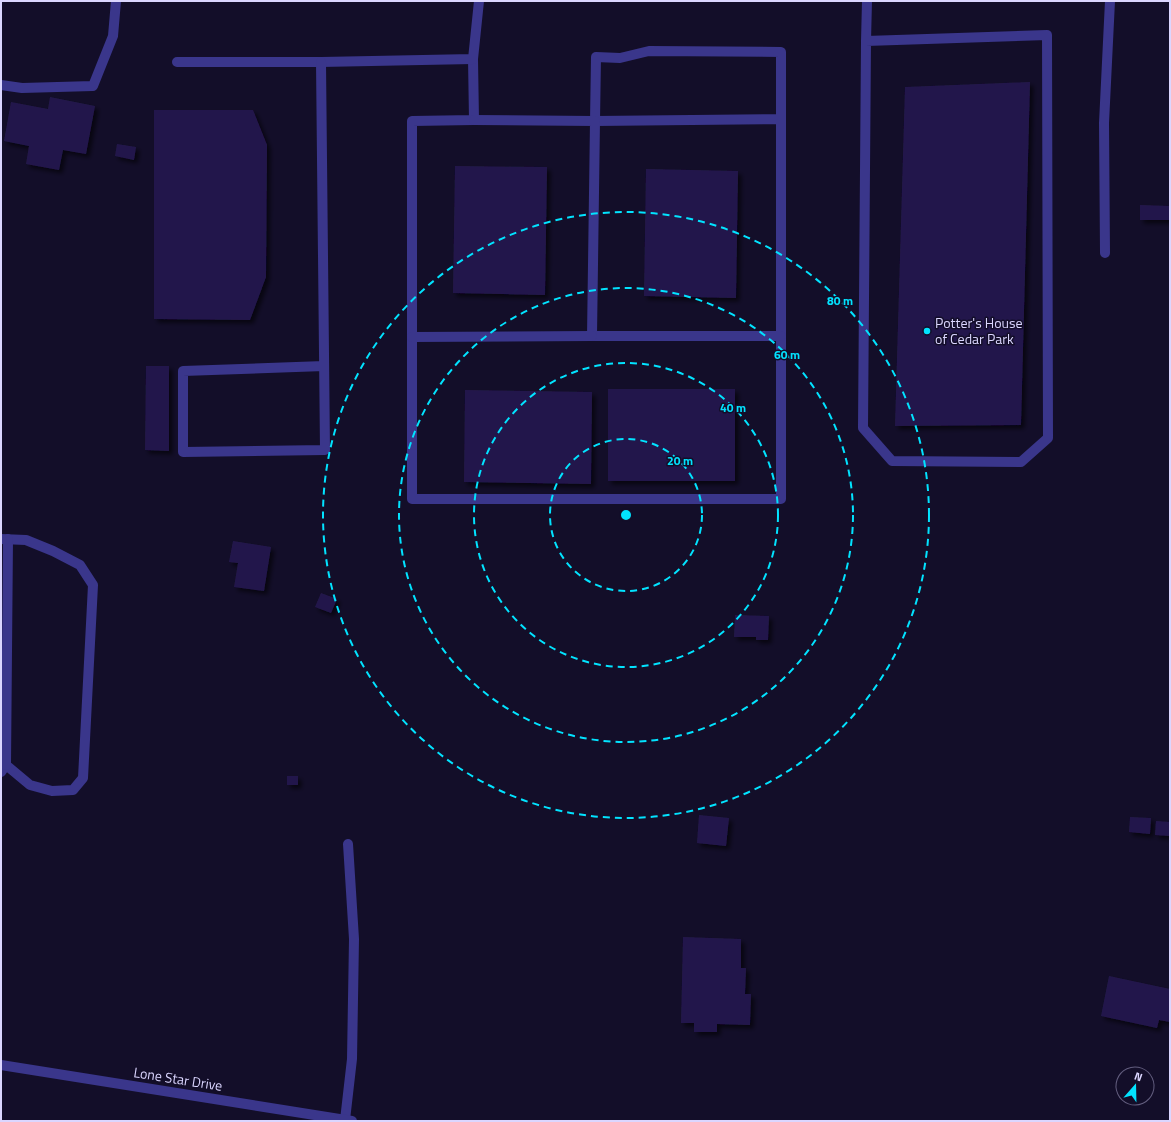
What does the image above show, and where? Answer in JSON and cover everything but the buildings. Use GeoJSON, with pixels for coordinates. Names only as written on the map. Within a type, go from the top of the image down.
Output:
{"type":"FeatureCollection","features":[{"type":"Feature","properties":{"kind":"street"},"geometry":{"type":"LineString","coordinates":[[1,85],[22,88],[94,86],[113,36],[116,1]]}},
{"type":"Feature","properties":{"kind":"street"},"geometry":{"type":"LineString","coordinates":[[474,120],[474,60],[479,1]]}},
{"type":"Feature","properties":{"kind":"street"},"geometry":{"type":"LineString","coordinates":[[866,41],[1047,35],[1048,438],[1021,462],[892,461],[863,428],[866,41],[867,1]]}},
{"type":"Feature","properties":{"kind":"street"},"geometry":{"type":"LineString","coordinates":[[1105,254],[1104,123],[1110,1]]}},
{"type":"Feature","properties":{"kind":"street"},"geometry":{"type":"LineString","coordinates":[[592,336],[595,121],[596,57],[620,58],[650,51],[781,52],[781,119],[781,336],[781,500],[412,499],[412,121],[595,121],[781,119]]}},
{"type":"Feature","properties":{"kind":"street"},"geometry":{"type":"LineString","coordinates":[[177,62],[474,60]]}},
{"type":"Feature","properties":{"kind":"street"},"geometry":{"type":"LineString","coordinates":[[321,62],[324,366],[324,450],[183,452],[183,371],[324,366]]}},
{"type":"Feature","properties":{"kind":"street"},"geometry":{"type":"LineString","coordinates":[[412,337],[781,336]]}},
{"type":"Feature","properties":{"kind":"street"},"geometry":{"type":"LineString","coordinates":[[5,539],[26,540],[53,551],[80,565],[93,585],[83,778],[73,790],[52,791],[30,785],[4,768],[5,539]]}},
{"type":"Feature","properties":{"kind":"street"},"geometry":{"type":"LineString","coordinates":[[348,844],[354,939],[352,1059],[348,1120]]}},
{"type":"Feature","properties":{"kind":"street","name":"Lone Star Drive"},"geometry":{"type":"LineString","coordinates":[[1,1065],[348,1120]]}},
{"type":"Feature","properties":{"kind":"place","name":"Potter's House of Cedar Park"},"geometry":{"type":"Point","coordinates":[927,331]}}]}
